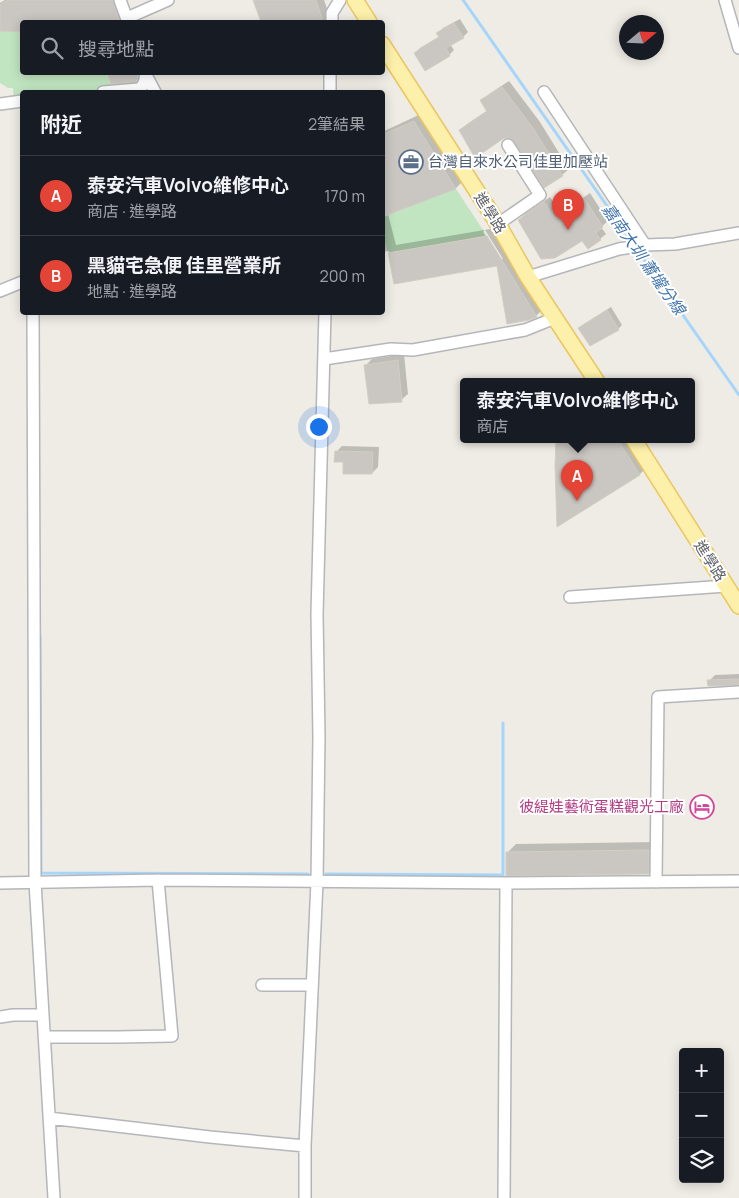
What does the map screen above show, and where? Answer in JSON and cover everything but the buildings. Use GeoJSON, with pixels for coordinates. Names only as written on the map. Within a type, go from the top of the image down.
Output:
{"type":"FeatureCollection","features":[{"type":"Feature","properties":{"kind":"main road"},"geometry":{"type":"LineString","coordinates":[[355,0],[368,20]]}},
{"type":"Feature","properties":{"kind":"main road","name":"進學路"},"geometry":{"type":"LineString","coordinates":[[385,49],[498,224],[528,277],[594,378]]}},
{"type":"Feature","properties":{"kind":"main road","name":"進學路"},"geometry":{"type":"LineString","coordinates":[[636,443],[739,606]]}},
{"type":"Feature","properties":{"kind":"lane"},"geometry":{"type":"LineString","coordinates":[[120,0],[128,20],[168,0]]}},
{"type":"Feature","properties":{"kind":"lane"},"geometry":{"type":"LineString","coordinates":[[332,20],[332,13],[340,0]]}},
{"type":"Feature","properties":{"kind":"lane"},"geometry":{"type":"LineString","coordinates":[[725,0],[739,48]]}},
{"type":"Feature","properties":{"kind":"lane"},"geometry":{"type":"LineString","coordinates":[[120,90],[139,88],[146,79],[145,75]]}},
{"type":"Feature","properties":{"kind":"lane"},"geometry":{"type":"LineString","coordinates":[[146,75],[154,90]]}},
{"type":"Feature","properties":{"kind":"lane"},"geometry":{"type":"LineString","coordinates":[[330,75],[330,90]]}},
{"type":"Feature","properties":{"kind":"lane"},"geometry":{"type":"LineString","coordinates":[[544,92],[645,245]]}},
{"type":"Feature","properties":{"kind":"lane"},"geometry":{"type":"LineString","coordinates":[[0,104],[20,101]]}},
{"type":"Feature","properties":{"kind":"lane"},"geometry":{"type":"LineString","coordinates":[[498,224],[540,195],[508,145]]}},
{"type":"Feature","properties":{"kind":"lane"},"geometry":{"type":"LineString","coordinates":[[528,277],[619,249],[645,245],[675,244],[739,233]]}},
{"type":"Feature","properties":{"kind":"lane"},"geometry":{"type":"LineString","coordinates":[[0,291],[20,283]]}},
{"type":"Feature","properties":{"kind":"lane"},"geometry":{"type":"LineString","coordinates":[[33,315],[35,882],[54,1198]]}},
{"type":"Feature","properties":{"kind":"lane"},"geometry":{"type":"LineString","coordinates":[[306,1198],[305,1146],[317,882],[318,614],[324,315]]}},
{"type":"Feature","properties":{"kind":"lane"},"geometry":{"type":"LineString","coordinates":[[324,359],[391,349],[413,350],[525,330],[555,318]]}},
{"type":"Feature","properties":{"kind":"lane"},"geometry":{"type":"LineString","coordinates":[[570,597],[726,586]]}},
{"type":"Feature","properties":{"kind":"lane"},"geometry":{"type":"LineString","coordinates":[[656,882],[658,697],[739,692]]}},
{"type":"Feature","properties":{"kind":"lane"},"geometry":{"type":"LineString","coordinates":[[44,1037],[117,1038],[172,1036],[158,880]]}},
{"type":"Feature","properties":{"kind":"lane"},"geometry":{"type":"LineString","coordinates":[[0,883],[158,880],[506,883],[739,881]]}},
{"type":"Feature","properties":{"kind":"lane"},"geometry":{"type":"LineString","coordinates":[[504,1198],[506,883]]}},
{"type":"Feature","properties":{"kind":"lane"},"geometry":{"type":"LineString","coordinates":[[262,985],[312,985]]}},
{"type":"Feature","properties":{"kind":"lane"},"geometry":{"type":"LineString","coordinates":[[0,1016],[43,1015]]}},
{"type":"Feature","properties":{"kind":"lane"},"geometry":{"type":"LineString","coordinates":[[49,1118],[305,1146]]}},
{"type":"Feature","properties":{"kind":"green space"},"geometry":{"type":"Polygon","coordinates":[[[0,31],[20,31],[20,75],[108,75],[111,90],[20,90],[20,100],[14,101],[13,88],[8,88],[0,83],[0,31]]]}},
{"type":"Feature","properties":{"kind":"green space"},"geometry":{"type":"Polygon","coordinates":[[[456,189],[487,236],[388,253],[385,242],[385,216],[456,189]]]}},
{"type":"Feature","properties":{"kind":"waterway","name":"嘉南大圳 蕭壠分線"},"geometry":{"type":"LineString","coordinates":[[463,0],[633,243]]}},
{"type":"Feature","properties":{"kind":"waterway","name":"嘉南大圳 蕭壠分線"},"geometry":{"type":"LineString","coordinates":[[636,248],[739,395]]}},
{"type":"Feature","properties":{"kind":"waterway"},"geometry":{"type":"LineString","coordinates":[[40,636],[41,873],[308,874]]}},
{"type":"Feature","properties":{"kind":"waterway"},"geometry":{"type":"LineString","coordinates":[[326,874],[503,875],[503,723]]}},
{"type":"Feature","properties":{"kind":"place","name":"台灣自來水公司佳里加壓站"},"geometry":{"type":"Point","coordinates":[411,162]}},
{"type":"Feature","properties":{"kind":"place","name":"黑貓宅急便 佳里營業所"},"geometry":{"type":"Point","coordinates":[568,230]}},
{"type":"Feature","properties":{"kind":"place","name":"泰安汽車Volvo維修中心"},"geometry":{"type":"Point","coordinates":[577,501]}},
{"type":"Feature","properties":{"kind":"place","name":"彼緹娃藝術蛋糕觀光工廠"},"geometry":{"type":"Point","coordinates":[702,807]}}]}
